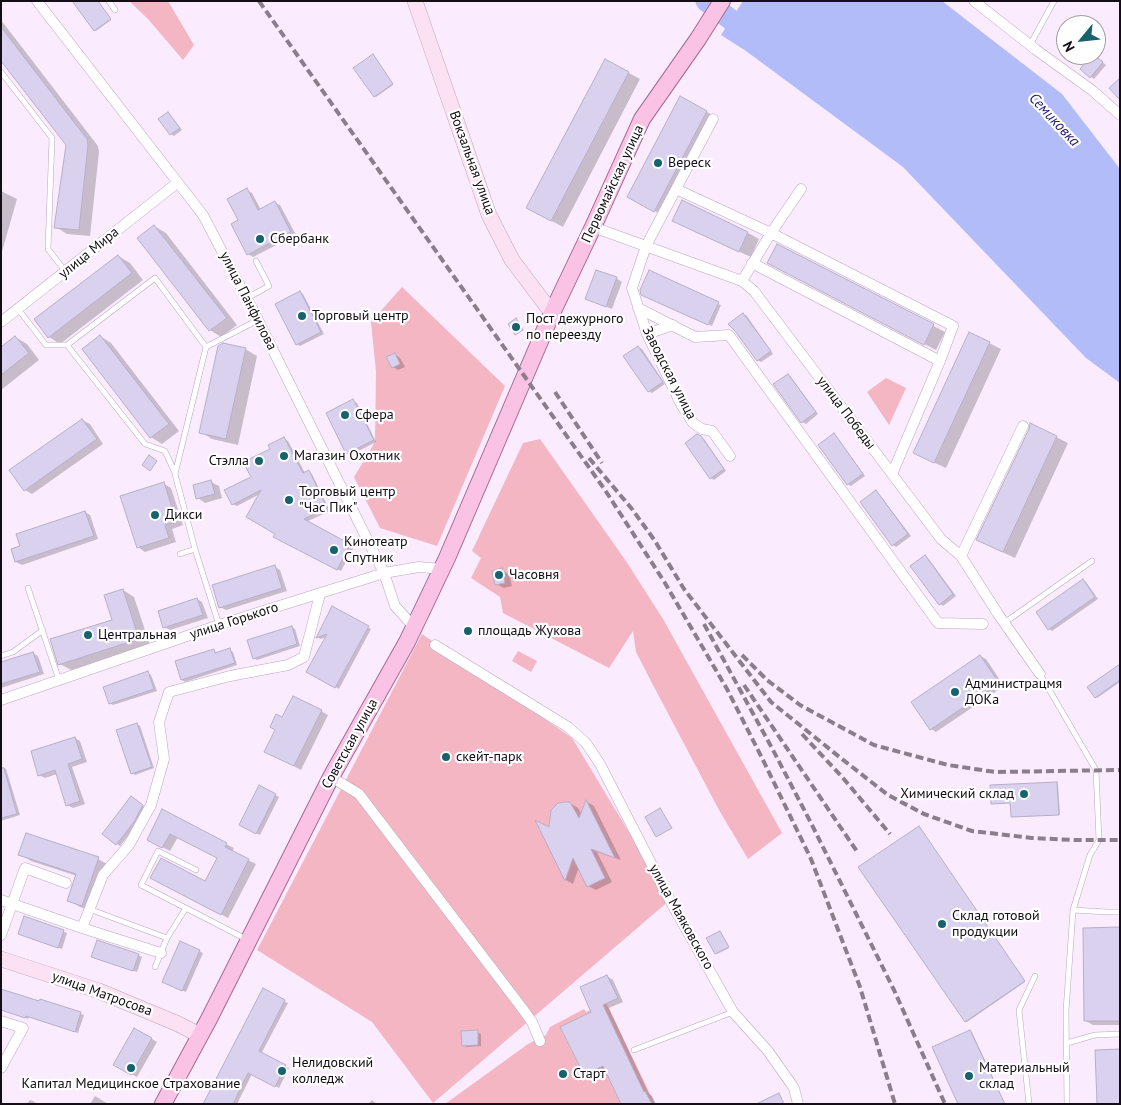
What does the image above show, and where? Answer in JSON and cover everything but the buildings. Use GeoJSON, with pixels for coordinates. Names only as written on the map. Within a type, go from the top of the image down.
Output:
{"type":"FeatureCollection","features":[{"type":"Feature","properties":{"kind":"main road","name":"Вокзальная улица"},"geometry":{"type":"LineString","coordinates":[[415,1],[489,215],[512,260],[552,314]]}},
{"type":"Feature","properties":{"kind":"main road","name":"Первомайская улица"},"geometry":{"type":"LineString","coordinates":[[525,378],[552,314],[642,119],[722,1]]}},
{"type":"Feature","properties":{"kind":"main road","name":"Советская улица"},"geometry":{"type":"LineString","coordinates":[[163,1104],[200,1036],[331,777],[402,651],[442,569],[525,378]]}},
{"type":"Feature","properties":{"kind":"main road","name":"улица Матросова"},"geometry":{"type":"LineString","coordinates":[[1,959],[99,991],[176,1023],[200,1036]]}},
{"type":"Feature","properties":{"kind":"street","name":"улица Панфилова"},"geometry":{"type":"LineString","coordinates":[[37,1],[203,215],[247,298],[384,573],[395,606],[414,626]]}},
{"type":"Feature","properties":{"kind":"street"},"geometry":{"type":"LineString","coordinates":[[974,1],[1093,91],[1120,115]]}},
{"type":"Feature","properties":{"kind":"street","name":"Заводская улица"},"geometry":{"type":"LineString","coordinates":[[713,119],[646,246],[632,288],[646,334],[681,404],[693,423],[702,429],[712,431],[730,456]]}},
{"type":"Feature","properties":{"kind":"street","name":"улица Мира"},"geometry":{"type":"LineString","coordinates":[[1,322],[177,183]]}},
{"type":"Feature","properties":{"kind":"street"},"geometry":{"type":"LineString","coordinates":[[676,189],[771,233],[952,326],[940,361],[892,474]]}},
{"type":"Feature","properties":{"kind":"street"},"geometry":{"type":"LineString","coordinates":[[742,281],[771,233],[801,189]]}},
{"type":"Feature","properties":{"kind":"street","name":"улица Победы"},"geometry":{"type":"LineString","coordinates":[[593,228],[742,281],[754,291],[941,539],[961,556],[1004,623],[1040,674]]}},
{"type":"Feature","properties":{"kind":"street"},"geometry":{"type":"LineString","coordinates":[[752,263],[940,361]]}},
{"type":"Feature","properties":{"kind":"street"},"geometry":{"type":"LineString","coordinates":[[638,308],[696,337],[729,335],[938,623],[983,624]]}},
{"type":"Feature","properties":{"kind":"street"},"geometry":{"type":"LineString","coordinates":[[646,334],[672,325]]}},
{"type":"Feature","properties":{"kind":"street"},"geometry":{"type":"LineString","coordinates":[[961,556],[1023,426]]}},
{"type":"Feature","properties":{"kind":"street","name":"улица Горького"},"geometry":{"type":"LineString","coordinates":[[1,700],[219,625],[384,573],[419,567],[442,569]]}},
{"type":"Feature","properties":{"kind":"street"},"geometry":{"type":"LineString","coordinates":[[82,928],[103,875],[129,845],[151,805],[164,759],[159,722],[169,692],[230,676],[288,665],[304,657],[320,594]]}},
{"type":"Feature","properties":{"kind":"street","name":"улица Маяковского"},"geometry":{"type":"LineString","coordinates":[[435,644],[568,728],[586,743],[600,764],[673,906],[733,1012],[768,1051],[794,1088],[798,1104]]}},
{"type":"Feature","properties":{"kind":"street"},"geometry":{"type":"LineString","coordinates":[[331,777],[359,794],[522,1008],[532,1022],[540,1040]]}},
{"type":"Feature","properties":{"kind":"street"},"geometry":{"type":"LineString","coordinates":[[1,935],[24,868],[66,883]]}},
{"type":"Feature","properties":{"kind":"street"},"geometry":{"type":"LineString","coordinates":[[1,900],[161,953]]}},
{"type":"Feature","properties":{"kind":"street"},"geometry":{"type":"LineString","coordinates":[[1,1021],[23,1028],[1,1068]]}},
{"type":"Feature","properties":{"kind":"lane"},"geometry":{"type":"LineString","coordinates":[[109,1],[115,10]]}},
{"type":"Feature","properties":{"kind":"lane"},"geometry":{"type":"LineString","coordinates":[[1030,45],[1054,1]]}},
{"type":"Feature","properties":{"kind":"lane"},"geometry":{"type":"LineString","coordinates":[[1,72],[52,138],[48,249],[66,272]]}},
{"type":"Feature","properties":{"kind":"lane"},"geometry":{"type":"LineString","coordinates":[[247,298],[269,286],[256,261]]}},
{"type":"Feature","properties":{"kind":"lane"},"geometry":{"type":"LineString","coordinates":[[18,309],[46,345],[68,345],[155,278],[206,346]]}},
{"type":"Feature","properties":{"kind":"lane"},"geometry":{"type":"LineString","coordinates":[[206,346],[258,320]]}},
{"type":"Feature","properties":{"kind":"lane"},"geometry":{"type":"LineString","coordinates":[[68,345],[145,444],[165,451],[176,474],[195,549],[219,625]]}},
{"type":"Feature","properties":{"kind":"lane"},"geometry":{"type":"LineString","coordinates":[[176,474],[206,346]]}},
{"type":"Feature","properties":{"kind":"lane"},"geometry":{"type":"LineString","coordinates":[[180,554],[195,549]]}},
{"type":"Feature","properties":{"kind":"lane"},"geometry":{"type":"LineString","coordinates":[[1004,623],[1092,561]]}},
{"type":"Feature","properties":{"kind":"lane"},"geometry":{"type":"LineString","coordinates":[[28,588],[59,680]]}},
{"type":"Feature","properties":{"kind":"lane"},"geometry":{"type":"LineString","coordinates":[[1,656],[13,652],[43,630]]}},
{"type":"Feature","properties":{"kind":"lane"},"geometry":{"type":"LineString","coordinates":[[1040,674],[1096,770],[1099,840],[1090,855],[1073,910],[1066,1011],[1067,1104]]}},
{"type":"Feature","properties":{"kind":"lane"},"geometry":{"type":"LineString","coordinates":[[196,870],[158,851],[140,885],[249,940]]}},
{"type":"Feature","properties":{"kind":"lane"},"geometry":{"type":"LineString","coordinates":[[156,967],[167,938],[186,908]]}},
{"type":"Feature","properties":{"kind":"lane"},"geometry":{"type":"LineString","coordinates":[[89,909],[167,938]]}},
{"type":"Feature","properties":{"kind":"lane"},"geometry":{"type":"LineString","coordinates":[[1073,910],[1120,912]]}},
{"type":"Feature","properties":{"kind":"lane"},"geometry":{"type":"LineString","coordinates":[[1028,1104],[1018,1010],[1034,976]]}},
{"type":"Feature","properties":{"kind":"lane"},"geometry":{"type":"LineString","coordinates":[[634,1050],[733,1012]]}},
{"type":"Feature","properties":{"kind":"lane"},"geometry":{"type":"LineString","coordinates":[[1067,1043],[1095,1036],[1120,1034]]}},
{"type":"Feature","properties":{"kind":"shaded area"},"geometry":{"type":"Polygon","coordinates":[[[129,1],[168,1],[194,45],[183,60],[148,19],[129,1]]]}},
{"type":"Feature","properties":{"kind":"shaded area"},"geometry":{"type":"Polygon","coordinates":[[[402,287],[505,386],[437,546],[380,528],[354,477],[375,442],[376,372],[371,322],[402,287]]]}},
{"type":"Feature","properties":{"kind":"shaded area"},"geometry":{"type":"Polygon","coordinates":[[[886,378],[906,388],[889,425],[867,392],[886,378]]]}},
{"type":"Feature","properties":{"kind":"shaded area"},"geometry":{"type":"Polygon","coordinates":[[[540,439],[626,561],[663,619],[782,833],[748,859],[719,810],[636,652],[633,631],[609,668],[503,613],[500,597],[471,578],[481,558],[472,551],[523,443],[540,439]]]}},
{"type":"Feature","properties":{"kind":"shaded area"},"geometry":{"type":"Polygon","coordinates":[[[422,634],[572,738],[670,900],[433,1103],[372,1022],[257,950],[422,634]]]}},
{"type":"Feature","properties":{"kind":"shaded area"},"geometry":{"type":"Polygon","coordinates":[[[518,651],[537,661],[531,672],[512,661],[518,651]]]}},
{"type":"Feature","properties":{"kind":"shaded area","name":"Старт"},"geometry":{"type":"Polygon","coordinates":[[[606,1003],[655,1104],[445,1104],[528,1044],[546,1035],[550,1027],[584,1009],[586,1012],[606,1003]]]}},
{"type":"Feature","properties":{"kind":"water"},"geometry":{"type":"Polygon","coordinates":[[[743,1],[942,1],[1062,94],[1120,169],[1120,383],[1086,358],[903,167],[746,51],[721,35],[743,1]]]}},
{"type":"Feature","properties":{"kind":"waterway","name":"Семиковка"},"geometry":{"type":"LineString","coordinates":[[706,1],[754,37]]}},
{"type":"Feature","properties":{"kind":"railway"},"geometry":{"type":"LineString","coordinates":[[259,1],[605,490],[665,583],[727,689],[811,859],[860,987],[895,1104]]}},
{"type":"Feature","properties":{"kind":"railway"},"geometry":{"type":"LineString","coordinates":[[555,392],[602,463]]}},
{"type":"Feature","properties":{"kind":"railway"},"geometry":{"type":"LineString","coordinates":[[589,458],[632,509],[655,541],[684,589],[771,702],[888,795],[924,814],[972,831],[1032,838],[1120,840]]}},
{"type":"Feature","properties":{"kind":"railway"},"geometry":{"type":"LineString","coordinates":[[704,624],[812,825],[894,990],[945,1104]]}},
{"type":"Feature","properties":{"kind":"railway"},"geometry":{"type":"LineString","coordinates":[[742,655],[767,680],[800,705],[874,745],[948,765],[995,772],[1120,770]]}},
{"type":"Feature","properties":{"kind":"railway"},"geometry":{"type":"LineString","coordinates":[[744,685],[858,853]]}},
{"type":"Feature","properties":{"kind":"railway"},"geometry":{"type":"LineString","coordinates":[[802,734],[843,778],[890,834]]}},
{"type":"Feature","properties":{"kind":"place","name":"Вереск"},"geometry":{"type":"Point","coordinates":[658,163]}},
{"type":"Feature","properties":{"kind":"place","name":"Сбербанк"},"geometry":{"type":"Point","coordinates":[260,239]}},
{"type":"Feature","properties":{"kind":"place","name":"Торговый центр"},"geometry":{"type":"Point","coordinates":[302,316]}},
{"type":"Feature","properties":{"kind":"place","name":"Пост дежурного по переезду"},"geometry":{"type":"Point","coordinates":[516,327]}},
{"type":"Feature","properties":{"kind":"place","name":"Сфера"},"geometry":{"type":"Point","coordinates":[345,415]}},
{"type":"Feature","properties":{"kind":"place","name":"Магазин Охотник"},"geometry":{"type":"Point","coordinates":[284,456]}},
{"type":"Feature","properties":{"kind":"place","name":"Стэлла"},"geometry":{"type":"Point","coordinates":[259,461]}},
{"type":"Feature","properties":{"kind":"place","name":"Торговый центр \"Час Пик\""},"geometry":{"type":"Point","coordinates":[289,500]}},
{"type":"Feature","properties":{"kind":"place","name":"Дикси"},"geometry":{"type":"Point","coordinates":[155,515]}},
{"type":"Feature","properties":{"kind":"place","name":"Кинотеатр Спутник"},"geometry":{"type":"Point","coordinates":[334,550]}},
{"type":"Feature","properties":{"kind":"place","name":"Часовня"},"geometry":{"type":"Point","coordinates":[499,575]}},
{"type":"Feature","properties":{"kind":"place","name":"площадь Жукова"},"geometry":{"type":"Point","coordinates":[468,631]}},
{"type":"Feature","properties":{"kind":"place","name":"Центральная"},"geometry":{"type":"Point","coordinates":[88,635]}},
{"type":"Feature","properties":{"kind":"place","name":"Администрацмя ДОКа"},"geometry":{"type":"Point","coordinates":[955,692]}},
{"type":"Feature","properties":{"kind":"place","name":"скейт-парк"},"geometry":{"type":"Point","coordinates":[446,757]}},
{"type":"Feature","properties":{"kind":"place","name":"Химический склад"},"geometry":{"type":"Point","coordinates":[1024,794]}},
{"type":"Feature","properties":{"kind":"place","name":"Склад готовой продукции"},"geometry":{"type":"Point","coordinates":[942,924]}},
{"type":"Feature","properties":{"kind":"place","name":"Капитал Медицинское Страхование"},"geometry":{"type":"Point","coordinates":[131,1068]}},
{"type":"Feature","properties":{"kind":"place","name":"Нелидовский колледж"},"geometry":{"type":"Point","coordinates":[282,1071]}},
{"type":"Feature","properties":{"kind":"place","name":"Старт"},"geometry":{"type":"Point","coordinates":[563,1074]}},
{"type":"Feature","properties":{"kind":"place","name":"Материальный склад"},"geometry":{"type":"Point","coordinates":[969,1076]}}]}
